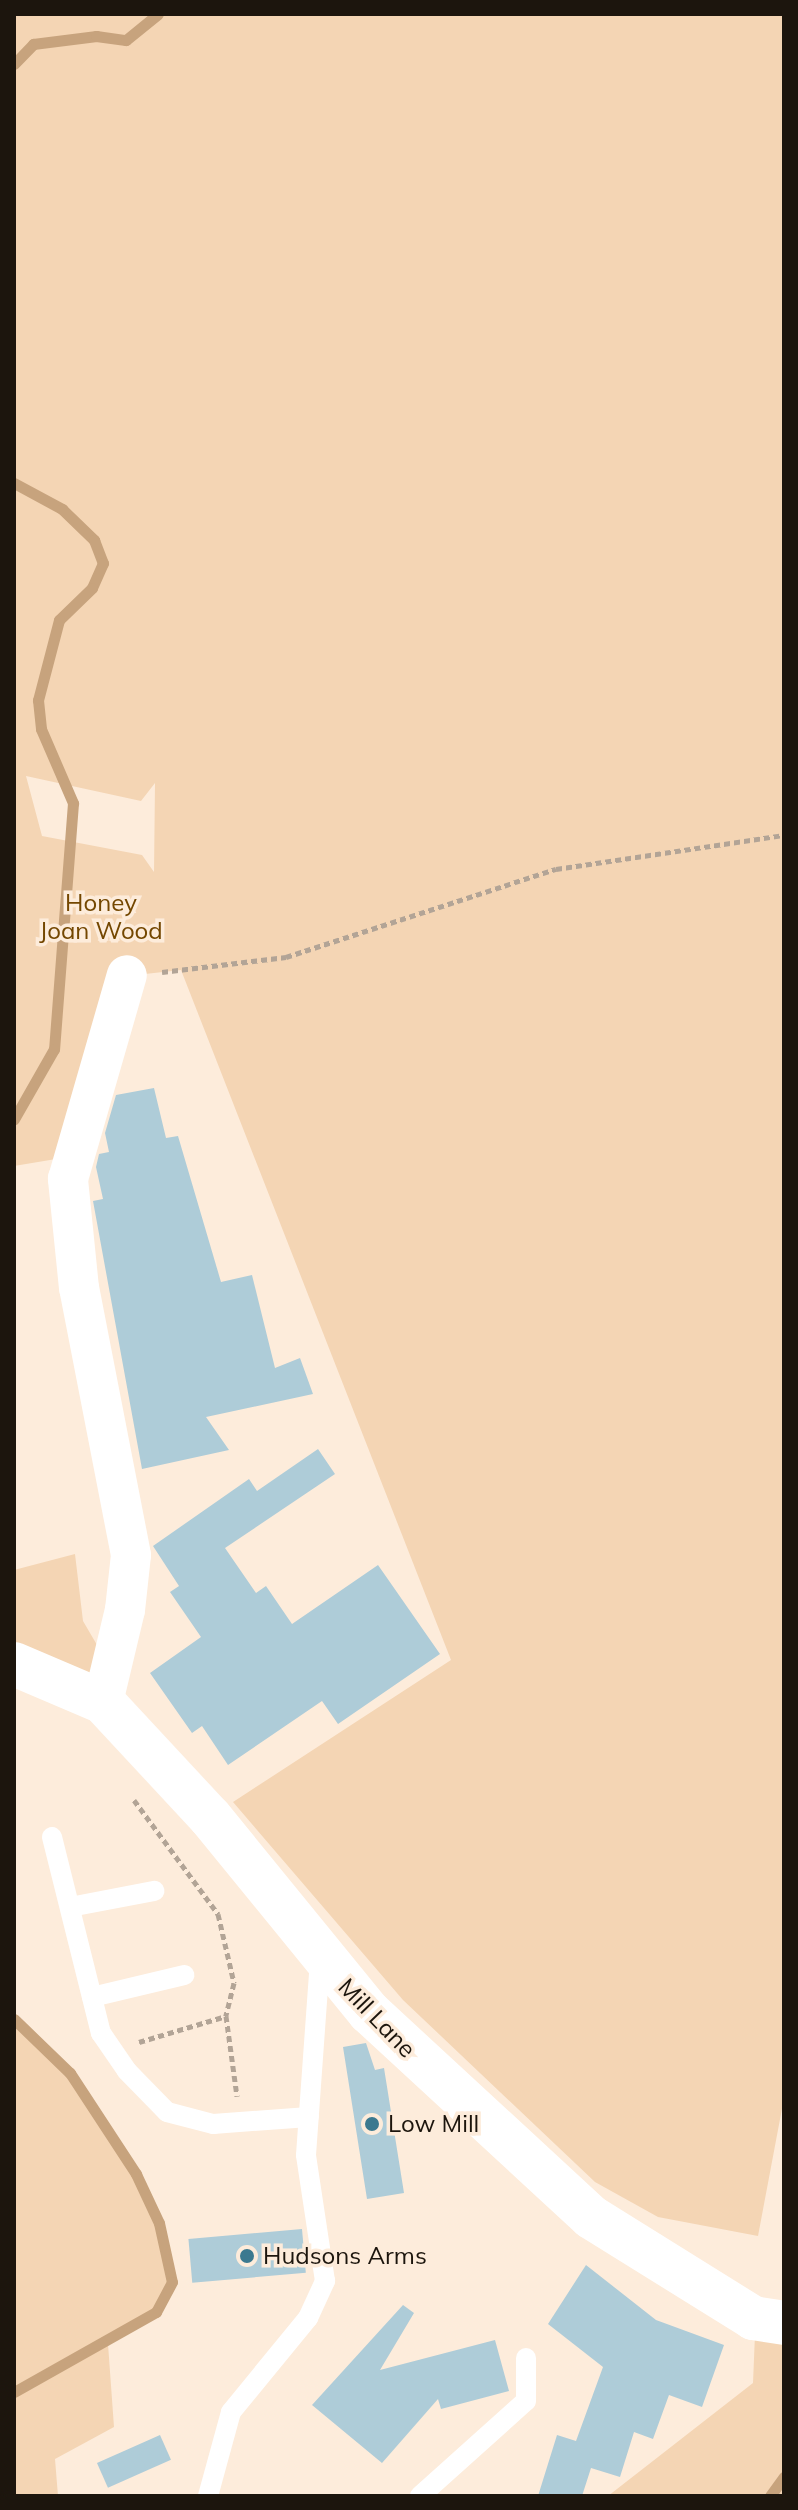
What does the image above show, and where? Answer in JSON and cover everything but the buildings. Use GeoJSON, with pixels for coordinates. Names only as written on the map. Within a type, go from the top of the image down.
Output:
{"type":"FeatureCollection","features":[{"type":"Feature","properties":{"kind":"street"},"geometry":{"type":"LineString","coordinates":[[103,1702],[131,1555],[79,1288],[68,1179],[127,975]]}},
{"type":"Feature","properties":{"kind":"street","name":"Mill Lane"},"geometry":{"type":"LineString","coordinates":[[14,1664],[103,1702],[210,1817],[320,1959],[468,2109],[591,2217],[753,2318],[784,2323]]}},
{"type":"Feature","properties":{"kind":"lane"},"geometry":{"type":"LineString","coordinates":[[52,1837],[101,2033],[167,2112],[243,2124],[309,2117]]}},
{"type":"Feature","properties":{"kind":"lane"},"geometry":{"type":"LineString","coordinates":[[70,1907],[154,1891]]}},
{"type":"Feature","properties":{"kind":"lane"},"geometry":{"type":"LineString","coordinates":[[208,2496],[231,2412],[308,2318],[325,2281],[306,2155],[320,1959]]}},
{"type":"Feature","properties":{"kind":"lane"},"geometry":{"type":"LineString","coordinates":[[92,1997],[184,1975]]}},
{"type":"Feature","properties":{"kind":"lane"},"geometry":{"type":"LineString","coordinates":[[420,2496],[526,2401],[526,2358]]}},
{"type":"Feature","properties":{"kind":"path"},"geometry":{"type":"LineString","coordinates":[[127,975],[286,957],[556,869],[784,835]]}},
{"type":"Feature","properties":{"kind":"path"},"geometry":{"type":"LineString","coordinates":[[134,1800],[218,1914],[234,1983],[226,2016],[243,2124]]}},
{"type":"Feature","properties":{"kind":"path"},"geometry":{"type":"LineString","coordinates":[[113,2050],[226,2016]]}},
{"type":"Feature","properties":{"kind":"green space","name":"Honey Joan Wood"},"geometry":{"type":"Polygon","coordinates":[[[14,14],[784,14],[784,2098],[758,2236],[658,2217],[595,2182],[403,2000],[233,1802],[451,1660],[181,970],[127,976],[62,1158],[14,1166],[14,14]],[[26,776],[42,836],[142,855],[154,872],[155,783],[141,801],[26,776]]]}},
{"type":"Feature","properties":{"kind":"green space"},"geometry":{"type":"Polygon","coordinates":[[[75,1554],[83,1621],[121,1686],[14,1644],[14,1570],[75,1554]]]}},
{"type":"Feature","properties":{"kind":"green space"},"geometry":{"type":"Polygon","coordinates":[[[14,2019],[70,2073],[136,2174],[159,2223],[172,2282],[156,2312],[108,2344],[114,2427],[55,2459],[58,2496],[14,2496],[14,2019]]]}},
{"type":"Feature","properties":{"kind":"green space"},"geometry":{"type":"Polygon","coordinates":[[[755,2334],[784,2340],[784,2496],[608,2496],[753,2383],[755,2334]]]}},
{"type":"Feature","properties":{"kind":"waterway"},"geometry":{"type":"LineString","coordinates":[[14,64],[33,44],[96,36],[126,40],[158,14]]}},
{"type":"Feature","properties":{"kind":"waterway"},"geometry":{"type":"LineString","coordinates":[[14,483],[62,509],[94,540],[103,563],[92,588],[59,620],[38,700],[41,729],[73,803],[54,1049],[14,1119]]}},
{"type":"Feature","properties":{"kind":"waterway"},"geometry":{"type":"LineString","coordinates":[[14,2019],[70,2073],[136,2174],[159,2223],[172,2282],[156,2312],[14,2392]]}},
{"type":"Feature","properties":{"kind":"waterway"},"geometry":{"type":"LineString","coordinates":[[770,2496],[784,2477]]}},
{"type":"Feature","properties":{"kind":"place","name":"Low Mill"},"geometry":{"type":"Point","coordinates":[372,2124]}},
{"type":"Feature","properties":{"kind":"place","name":"Hudsons Arms"},"geometry":{"type":"Point","coordinates":[247,2256]}}]}
